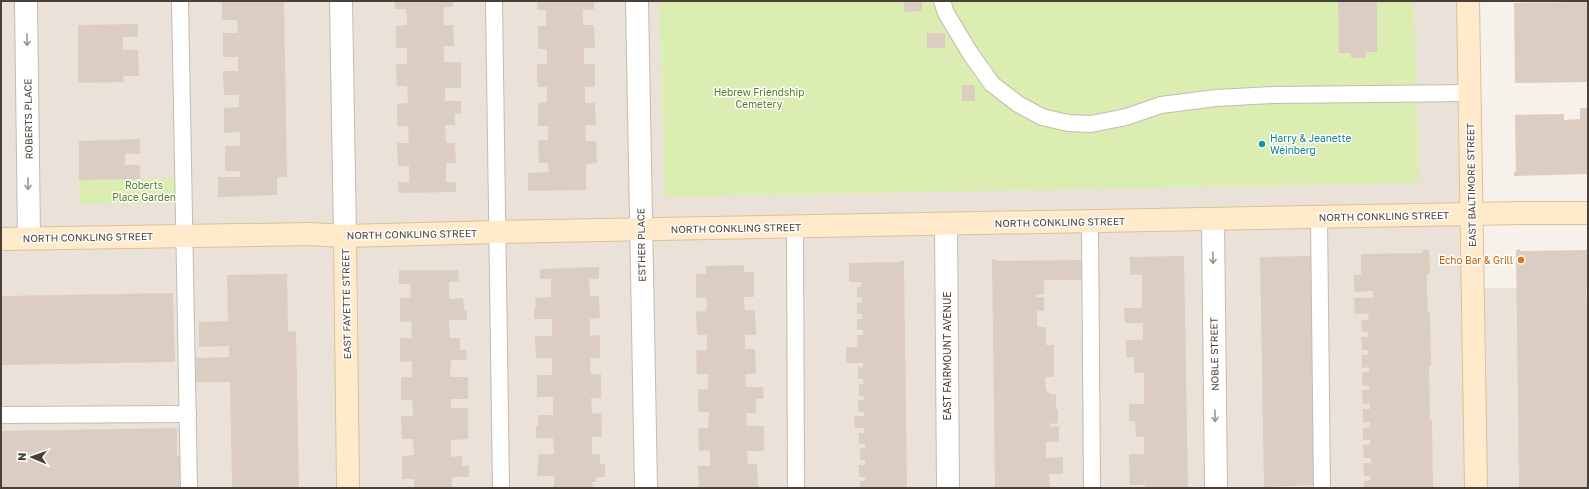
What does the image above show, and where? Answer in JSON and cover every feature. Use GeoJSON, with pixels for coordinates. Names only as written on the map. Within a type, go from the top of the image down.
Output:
{"type":"FeatureCollection","features":[{"type":"Feature","properties":{"kind":"street","name":"ROBERTS PLACE"},"geometry":{"type":"LineString","coordinates":[[26,1],[29,238]]}},
{"type":"Feature","properties":{"kind":"street","name":"EAST FAYETTE STREET"},"geometry":{"type":"LineString","coordinates":[[341,1],[348,488]]}},
{"type":"Feature","properties":{"kind":"street","name":"ESTHER PLACE"},"geometry":{"type":"LineString","coordinates":[[637,1],[646,488]]}},
{"type":"Feature","properties":{"kind":"street","name":"EAST BALTIMORE STREET"},"geometry":{"type":"LineString","coordinates":[[1468,1],[1476,488]]}},
{"type":"Feature","properties":{"kind":"street","name":"NORTH CONKLING STREET"},"geometry":{"type":"LineString","coordinates":[[1,239],[310,234],[345,236],[1090,221],[1588,213]]}},
{"type":"Feature","properties":{"kind":"street","name":"NOBLE STREET"},"geometry":{"type":"LineString","coordinates":[[1213,219],[1216,488]]}},
{"type":"Feature","properties":{"kind":"street","name":"EAST FAIRMOUNT AVENUE"},"geometry":{"type":"LineString","coordinates":[[946,224],[948,488]]}},
{"type":"Feature","properties":{"kind":"lane"},"geometry":{"type":"LineString","coordinates":[[180,1],[183,236],[189,488]]}},
{"type":"Feature","properties":{"kind":"lane"},"geometry":{"type":"LineString","coordinates":[[494,1],[501,488]]}},
{"type":"Feature","properties":{"kind":"lane"},"geometry":{"type":"LineString","coordinates":[[942,1],[946,13],[970,53],[992,84],[1018,104],[1042,116],[1068,123],[1091,124],[1126,117],[1161,105],[1216,98],[1274,95],[1470,93]]}},
{"type":"Feature","properties":{"kind":"lane"},"geometry":{"type":"LineString","coordinates":[[1319,217],[1322,488]]}},
{"type":"Feature","properties":{"kind":"lane"},"geometry":{"type":"LineString","coordinates":[[1090,221],[1092,488]]}},
{"type":"Feature","properties":{"kind":"lane"},"geometry":{"type":"LineString","coordinates":[[795,227],[796,488]]}},
{"type":"Feature","properties":{"kind":"lane"},"geometry":{"type":"LineString","coordinates":[[1,415],[188,414]]}},
{"type":"Feature","properties":{"kind":"shaded area"},"geometry":{"type":"Polygon","coordinates":[[[1,1],[659,1],[665,197],[1418,183],[1414,1],[1471,1],[1475,288],[1588,288],[1588,488],[190,488],[189,454],[1,456],[1,1]]]}},
{"type":"Feature","properties":{"kind":"green space","name":"Hebrew Friendship Cemetery"},"geometry":{"type":"Polygon","coordinates":[[[659,1],[1414,1],[1419,183],[665,197],[659,1]]]}},
{"type":"Feature","properties":{"kind":"green space","name":"Roberts Place Garden"},"geometry":{"type":"Polygon","coordinates":[[[176,178],[176,198],[168,199],[167,203],[79,204],[79,180],[176,178]]]}},
{"type":"Feature","properties":{"kind":"building"},"geometry":{"type":"Polygon","coordinates":[[[222,1],[284,1],[287,177],[277,177],[277,195],[218,197],[218,177],[240,177],[240,171],[225,171],[225,146],[240,146],[240,132],[224,133],[224,108],[239,107],[239,95],[224,95],[223,71],[238,71],[238,57],[223,57],[223,33],[238,33],[237,20],[222,20],[222,1]]]}},
{"type":"Feature","properties":{"kind":"building"},"geometry":{"type":"Polygon","coordinates":[[[395,1],[453,1],[453,7],[443,7],[444,25],[453,25],[454,46],[444,46],[444,62],[461,62],[461,88],[445,88],[445,101],[461,101],[461,114],[455,114],[455,125],[445,125],[446,143],[455,143],[456,163],[446,163],[446,182],[456,182],[456,192],[399,193],[398,182],[409,182],[409,166],[398,166],[397,143],[409,143],[408,126],[397,126],[397,104],[408,103],[407,86],[397,86],[396,64],[407,64],[407,48],[396,48],[396,26],[407,25],[407,16],[406,9],[395,9],[395,1]]]}},
{"type":"Feature","properties":{"kind":"building"},"geometry":{"type":"Polygon","coordinates":[[[537,1],[594,1],[594,9],[583,10],[583,25],[594,25],[595,48],[584,48],[584,64],[595,64],[595,87],[585,87],[585,103],[595,103],[596,125],[585,125],[586,141],[596,141],[597,163],[586,164],[586,190],[528,191],[528,173],[549,172],[548,163],[539,163],[538,140],[548,140],[548,126],[538,126],[538,103],[547,102],[547,87],[538,87],[537,64],[547,64],[547,49],[538,49],[538,26],[546,26],[546,10],[537,10],[537,1]]]}},
{"type":"Feature","properties":{"kind":"building"},"geometry":{"type":"Polygon","coordinates":[[[904,1],[922,1],[922,11],[904,12],[904,1]]]}},
{"type":"Feature","properties":{"kind":"building"},"geometry":{"type":"Polygon","coordinates":[[[1338,1],[1377,1],[1377,52],[1366,52],[1366,58],[1351,58],[1351,53],[1339,53],[1338,1]]]}},
{"type":"Feature","properties":{"kind":"building"},"geometry":{"type":"Polygon","coordinates":[[[1588,2],[1588,82],[1515,83],[1514,3],[1588,2]]]}},
{"type":"Feature","properties":{"kind":"building"},"geometry":{"type":"Polygon","coordinates":[[[138,24],[138,37],[123,37],[123,50],[138,50],[139,76],[123,76],[124,82],[78,83],[78,25],[138,24]]]}},
{"type":"Feature","properties":{"kind":"building"},"geometry":{"type":"Polygon","coordinates":[[[927,33],[945,33],[945,48],[927,48],[927,33]]]}},
{"type":"Feature","properties":{"kind":"building"},"geometry":{"type":"Polygon","coordinates":[[[962,85],[975,85],[975,101],[962,101],[962,85]]]}},
{"type":"Feature","properties":{"kind":"building"},"geometry":{"type":"Polygon","coordinates":[[[1580,108],[1588,108],[1588,174],[1514,176],[1514,172],[1516,172],[1515,115],[1564,114],[1564,120],[1580,119],[1580,108]]]}},
{"type":"Feature","properties":{"kind":"building"},"geometry":{"type":"Polygon","coordinates":[[[140,139],[140,154],[125,154],[125,165],[140,165],[140,179],[79,180],[79,141],[140,139]]]}},
{"type":"Feature","properties":{"kind":"building"},"geometry":{"type":"Polygon","coordinates":[[[1520,249],[1520,251],[1588,250],[1588,289],[1586,289],[1588,324],[1588,488],[1519,488],[1516,250],[1520,249]]]}},
{"type":"Feature","properties":{"kind":"building"},"geometry":{"type":"Polygon","coordinates":[[[1423,250],[1429,250],[1430,273],[1427,274],[1427,294],[1428,313],[1430,312],[1431,366],[1429,366],[1430,420],[1432,419],[1433,488],[1364,488],[1364,481],[1370,480],[1370,476],[1364,476],[1363,463],[1371,463],[1371,458],[1364,458],[1363,445],[1370,444],[1370,440],[1363,440],[1363,428],[1370,427],[1370,422],[1363,422],[1363,409],[1370,409],[1369,403],[1363,404],[1362,390],[1369,390],[1369,386],[1362,385],[1362,372],[1369,372],[1369,367],[1362,368],[1362,355],[1368,355],[1368,350],[1362,350],[1361,337],[1368,337],[1368,332],[1362,332],[1361,320],[1368,320],[1369,314],[1355,314],[1354,298],[1373,298],[1373,291],[1354,292],[1354,275],[1361,275],[1361,254],[1423,253],[1423,250]]]}},
{"type":"Feature","properties":{"kind":"building"},"geometry":{"type":"Polygon","coordinates":[[[1184,256],[1188,488],[1145,488],[1145,485],[1130,485],[1129,454],[1144,454],[1144,437],[1136,437],[1135,421],[1129,421],[1129,404],[1144,404],[1144,373],[1134,373],[1134,357],[1126,357],[1126,340],[1143,340],[1143,323],[1125,323],[1124,308],[1142,308],[1142,275],[1130,275],[1130,257],[1184,256]]]}},
{"type":"Feature","properties":{"kind":"building"},"geometry":{"type":"Polygon","coordinates":[[[1312,256],[1316,485],[1264,487],[1260,257],[1312,256]]]}},
{"type":"Feature","properties":{"kind":"building"},"geometry":{"type":"Polygon","coordinates":[[[992,259],[996,259],[996,261],[1083,260],[1084,280],[1044,280],[1044,294],[1036,295],[1036,297],[1044,297],[1044,311],[1037,311],[1037,327],[1046,327],[1046,345],[1054,345],[1054,377],[1045,377],[1046,391],[1049,392],[1049,394],[1056,394],[1056,409],[1058,409],[1058,423],[1050,424],[1050,427],[1059,426],[1059,442],[1046,442],[1046,458],[1063,457],[1063,474],[1049,474],[1050,488],[995,488],[992,259]]]}},
{"type":"Feature","properties":{"kind":"building"},"geometry":{"type":"Polygon","coordinates":[[[904,261],[907,488],[860,488],[860,481],[865,481],[865,477],[859,477],[859,465],[865,465],[865,460],[860,460],[860,448],[865,449],[865,444],[859,444],[859,433],[864,433],[864,428],[855,428],[854,416],[864,416],[864,412],[858,412],[858,400],[864,400],[863,396],[859,396],[859,384],[864,384],[863,379],[858,379],[858,367],[863,368],[863,363],[846,363],[846,347],[858,347],[857,335],[863,335],[863,330],[857,330],[857,319],[863,319],[862,314],[857,314],[857,302],[862,303],[862,298],[857,297],[857,287],[861,287],[862,282],[849,282],[849,263],[904,261]]]}},
{"type":"Feature","properties":{"kind":"building"},"geometry":{"type":"Polygon","coordinates":[[[744,265],[744,272],[754,272],[754,297],[744,297],[745,310],[755,310],[756,335],[745,335],[745,349],[755,349],[756,374],[745,374],[746,387],[763,387],[764,399],[756,399],[756,413],[746,413],[747,426],[764,426],[764,451],[747,451],[748,464],[757,464],[758,488],[699,488],[698,466],[710,466],[710,450],[699,451],[698,428],[708,428],[709,412],[698,412],[698,389],[708,389],[708,374],[697,374],[696,350],[707,350],[707,335],[697,335],[696,312],[706,311],[707,304],[706,298],[696,298],[696,274],[706,274],[706,266],[744,265]]]}},
{"type":"Feature","properties":{"kind":"building"},"geometry":{"type":"Polygon","coordinates":[[[599,267],[599,279],[589,279],[590,296],[599,296],[600,318],[590,319],[590,336],[600,335],[600,358],[590,358],[591,374],[601,374],[601,398],[591,398],[592,414],[601,413],[602,437],[592,437],[592,454],[600,454],[600,464],[605,464],[605,477],[596,477],[596,482],[592,482],[593,488],[554,488],[554,476],[537,476],[539,454],[554,454],[553,438],[536,438],[538,415],[553,415],[553,397],[537,397],[537,375],[552,375],[552,358],[536,358],[535,336],[552,336],[552,319],[534,319],[534,309],[536,308],[535,298],[551,297],[551,279],[540,279],[540,269],[599,267]]]}},
{"type":"Feature","properties":{"kind":"building"},"geometry":{"type":"Polygon","coordinates":[[[399,270],[458,270],[459,281],[449,282],[449,299],[463,298],[464,310],[467,310],[467,320],[449,320],[450,338],[460,338],[460,350],[466,350],[467,360],[451,360],[450,377],[468,377],[468,399],[451,399],[451,408],[468,408],[468,439],[451,440],[451,457],[462,456],[462,466],[469,466],[469,477],[452,477],[452,488],[414,488],[414,479],[402,479],[402,456],[414,455],[413,439],[402,439],[401,416],[413,416],[412,400],[401,400],[401,377],[412,377],[412,361],[400,362],[400,338],[412,338],[411,321],[400,322],[400,298],[411,298],[410,284],[399,284],[399,270]]]}},
{"type":"Feature","properties":{"kind":"building"},"geometry":{"type":"Polygon","coordinates":[[[287,274],[288,332],[296,331],[299,488],[232,488],[230,382],[196,382],[196,358],[229,357],[229,346],[199,347],[199,322],[228,321],[227,275],[287,274]]]}},
{"type":"Feature","properties":{"kind":"building"},"geometry":{"type":"Polygon","coordinates":[[[173,293],[175,362],[1,365],[1,296],[173,293]]]}},
{"type":"Feature","properties":{"kind":"building"},"geometry":{"type":"Polygon","coordinates":[[[177,428],[177,455],[182,455],[183,488],[1,488],[1,431],[177,428]]]}},
{"type":"Feature","properties":{"kind":"place","name":"Harry & Jeanette Weinberg"},"geometry":{"type":"Point","coordinates":[1262,144]}},
{"type":"Feature","properties":{"kind":"place","name":"Echo Bar & Grill"},"geometry":{"type":"Point","coordinates":[1521,260]}}]}
